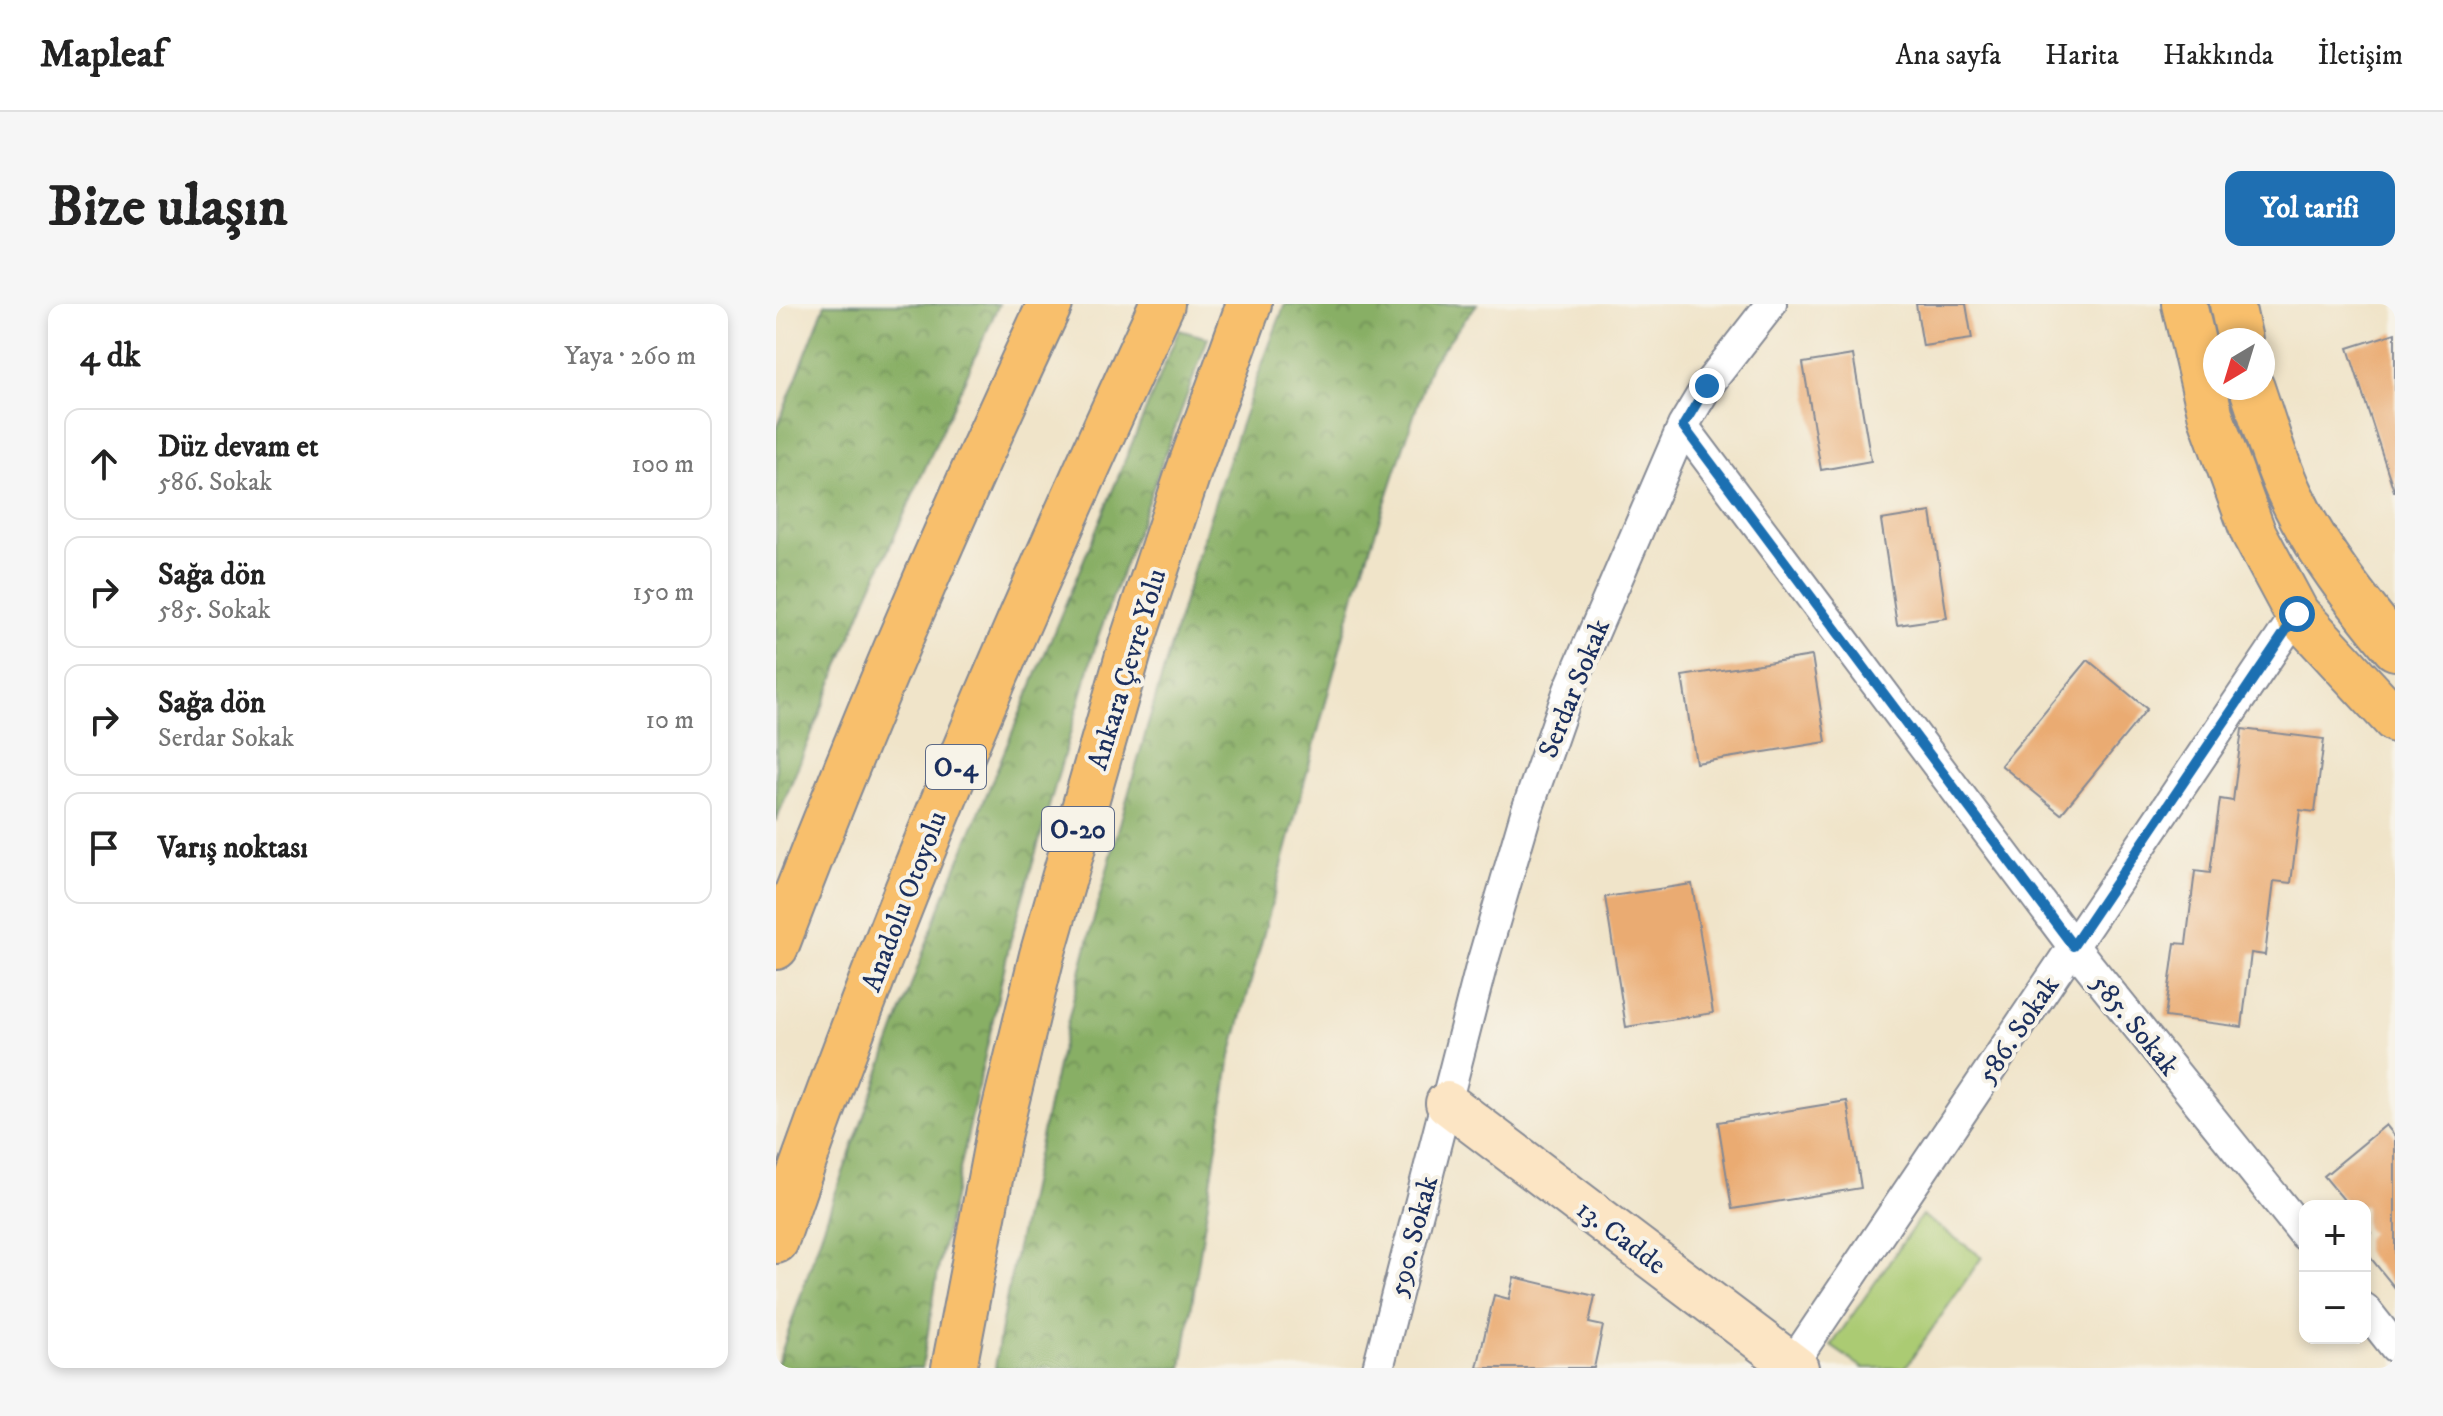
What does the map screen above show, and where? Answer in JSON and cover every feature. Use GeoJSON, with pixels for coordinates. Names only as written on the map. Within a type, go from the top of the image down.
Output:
{"type":"FeatureCollection","features":[{"type":"Feature","properties":{"kind":"main road"},"geometry":{"type":"LineString","coordinates":[[776,947],[894,651],[979,456],[1050,304]]}},
{"type":"Feature","properties":{"kind":"main road","name":"Anadolu Otoyolu"},"geometry":{"type":"LineString","coordinates":[[776,1241],[901,904],[994,675],[1162,304]]}},
{"type":"Feature","properties":{"kind":"main road","name":"Ankara Çevre Yolu"},"geometry":{"type":"LineString","coordinates":[[954,1368],[999,1132],[1042,955],[1131,645],[1249,304]]}},
{"type":"Feature","properties":{"kind":"main road"},"geometry":{"type":"LineString","coordinates":[[2184,304],[2211,417],[2253,532],[2297,614],[2395,720]]}},
{"type":"Feature","properties":{"kind":"main road"},"geometry":{"type":"LineString","coordinates":[[2232,304],[2237,328]]}},
{"type":"Feature","properties":{"kind":"main road"},"geometry":{"type":"LineString","coordinates":[[2256,400],[2290,494],[2320,547],[2395,648]]}},
{"type":"Feature","properties":{"kind":"street","name":"Serdar Sokak"},"geometry":{"type":"LineString","coordinates":[[1447,1103],[1481,967],[1526,813],[1569,690],[1683,426],[1707,386],[1771,304]]}},
{"type":"Feature","properties":{"kind":"street","name":"585. Sokak"},"geometry":{"type":"LineString","coordinates":[[1683,426],[2073,946],[2299,1228]]}},
{"type":"Feature","properties":{"kind":"street","name":"586. Sokak"},"geometry":{"type":"LineString","coordinates":[[1794,1366],[2297,614]]}},
{"type":"Feature","properties":{"kind":"street","name":"13. Cadde"},"geometry":{"type":"LineString","coordinates":[[1447,1103],[1794,1366]]}},
{"type":"Feature","properties":{"kind":"street","name":"590. Sokak"},"geometry":{"type":"LineString","coordinates":[[1378,1368],[1447,1103]]}},
{"type":"Feature","properties":{"kind":"street"},"geometry":{"type":"LineString","coordinates":[[2371,1317],[2395,1347]]}},
{"type":"Feature","properties":{"kind":"green space"},"geometry":{"type":"Polygon","coordinates":[[[825,304],[999,304],[867,597],[776,821],[776,430],[825,304]]]}},
{"type":"Feature","properties":{"kind":"green space"},"geometry":{"type":"Polygon","coordinates":[[[1285,304],[1477,304],[1431,364],[1354,597],[1231,1056],[1182,1368],[995,1368],[1009,1285],[1046,1112],[1102,889],[1193,572],[1236,437],[1285,304]]]}},
{"type":"Feature","properties":{"kind":"green space"},"geometry":{"type":"Polygon","coordinates":[[[1179,330],[1208,338],[1098,637],[1010,942],[939,1265],[922,1368],[776,1368],[834,1197],[939,909],[1179,330]]]}},
{"type":"Feature","properties":{"kind":"green space"},"geometry":{"type":"Polygon","coordinates":[[[1922,1215],[1982,1257],[1905,1368],[1863,1368],[1831,1346],[1922,1215]]]}},
{"type":"Feature","properties":{"kind":"building"},"geometry":{"type":"Polygon","coordinates":[[[1916,304],[1966,304],[1972,339],[1923,346],[1916,304]]]}},
{"type":"Feature","properties":{"kind":"building"},"geometry":{"type":"Polygon","coordinates":[[[2395,333],[2395,491],[2394,491],[2348,348],[2395,333]]]}},
{"type":"Feature","properties":{"kind":"building"},"geometry":{"type":"Polygon","coordinates":[[[1853,355],[1871,461],[1821,470],[1803,363],[1853,355]]]}},
{"type":"Feature","properties":{"kind":"building"},"geometry":{"type":"Polygon","coordinates":[[[1931,512],[1947,618],[1897,625],[1881,520],[1931,512]]]}},
{"type":"Feature","properties":{"kind":"building"},"geometry":{"type":"Polygon","coordinates":[[[1812,656],[1826,742],[1696,763],[1682,676],[1812,656]]]}},
{"type":"Feature","properties":{"kind":"building"},"geometry":{"type":"Polygon","coordinates":[[[2088,660],[2147,709],[2061,814],[2001,765],[2088,660]]]}},
{"type":"Feature","properties":{"kind":"building"},"geometry":{"type":"Polygon","coordinates":[[[2242,729],[2324,739],[2315,812],[2300,810],[2291,883],[2274,881],[2265,955],[2251,953],[2242,1027],[2165,1017],[2175,943],[2186,944],[2195,871],[2210,873],[2220,799],[2233,801],[2242,729]]]}},
{"type":"Feature","properties":{"kind":"building"},"geometry":{"type":"Polygon","coordinates":[[[1692,884],[1713,1013],[1626,1027],[1605,897],[1692,884]]]}},
{"type":"Feature","properties":{"kind":"building"},"geometry":{"type":"Polygon","coordinates":[[[1847,1101],[1861,1188],[1732,1209],[1718,1122],[1847,1101]]]}},
{"type":"Feature","properties":{"kind":"building"},"geometry":{"type":"Polygon","coordinates":[[[2386,1125],[2395,1136],[2395,1288],[2371,1258],[2371,1200],[2344,1200],[2324,1176],[2386,1125]]]}},
{"type":"Feature","properties":{"kind":"building"},"geometry":{"type":"Polygon","coordinates":[[[1514,1277],[1595,1296],[1589,1323],[1603,1326],[1594,1368],[1477,1368],[1494,1295],[1509,1299],[1514,1277]]]}},
{"type":"Feature","properties":{"kind":"route"},"geometry":{"type":"LineString","coordinates":[[1707,386],[1683,426],[2073,946],[2297,614]]}}]}
